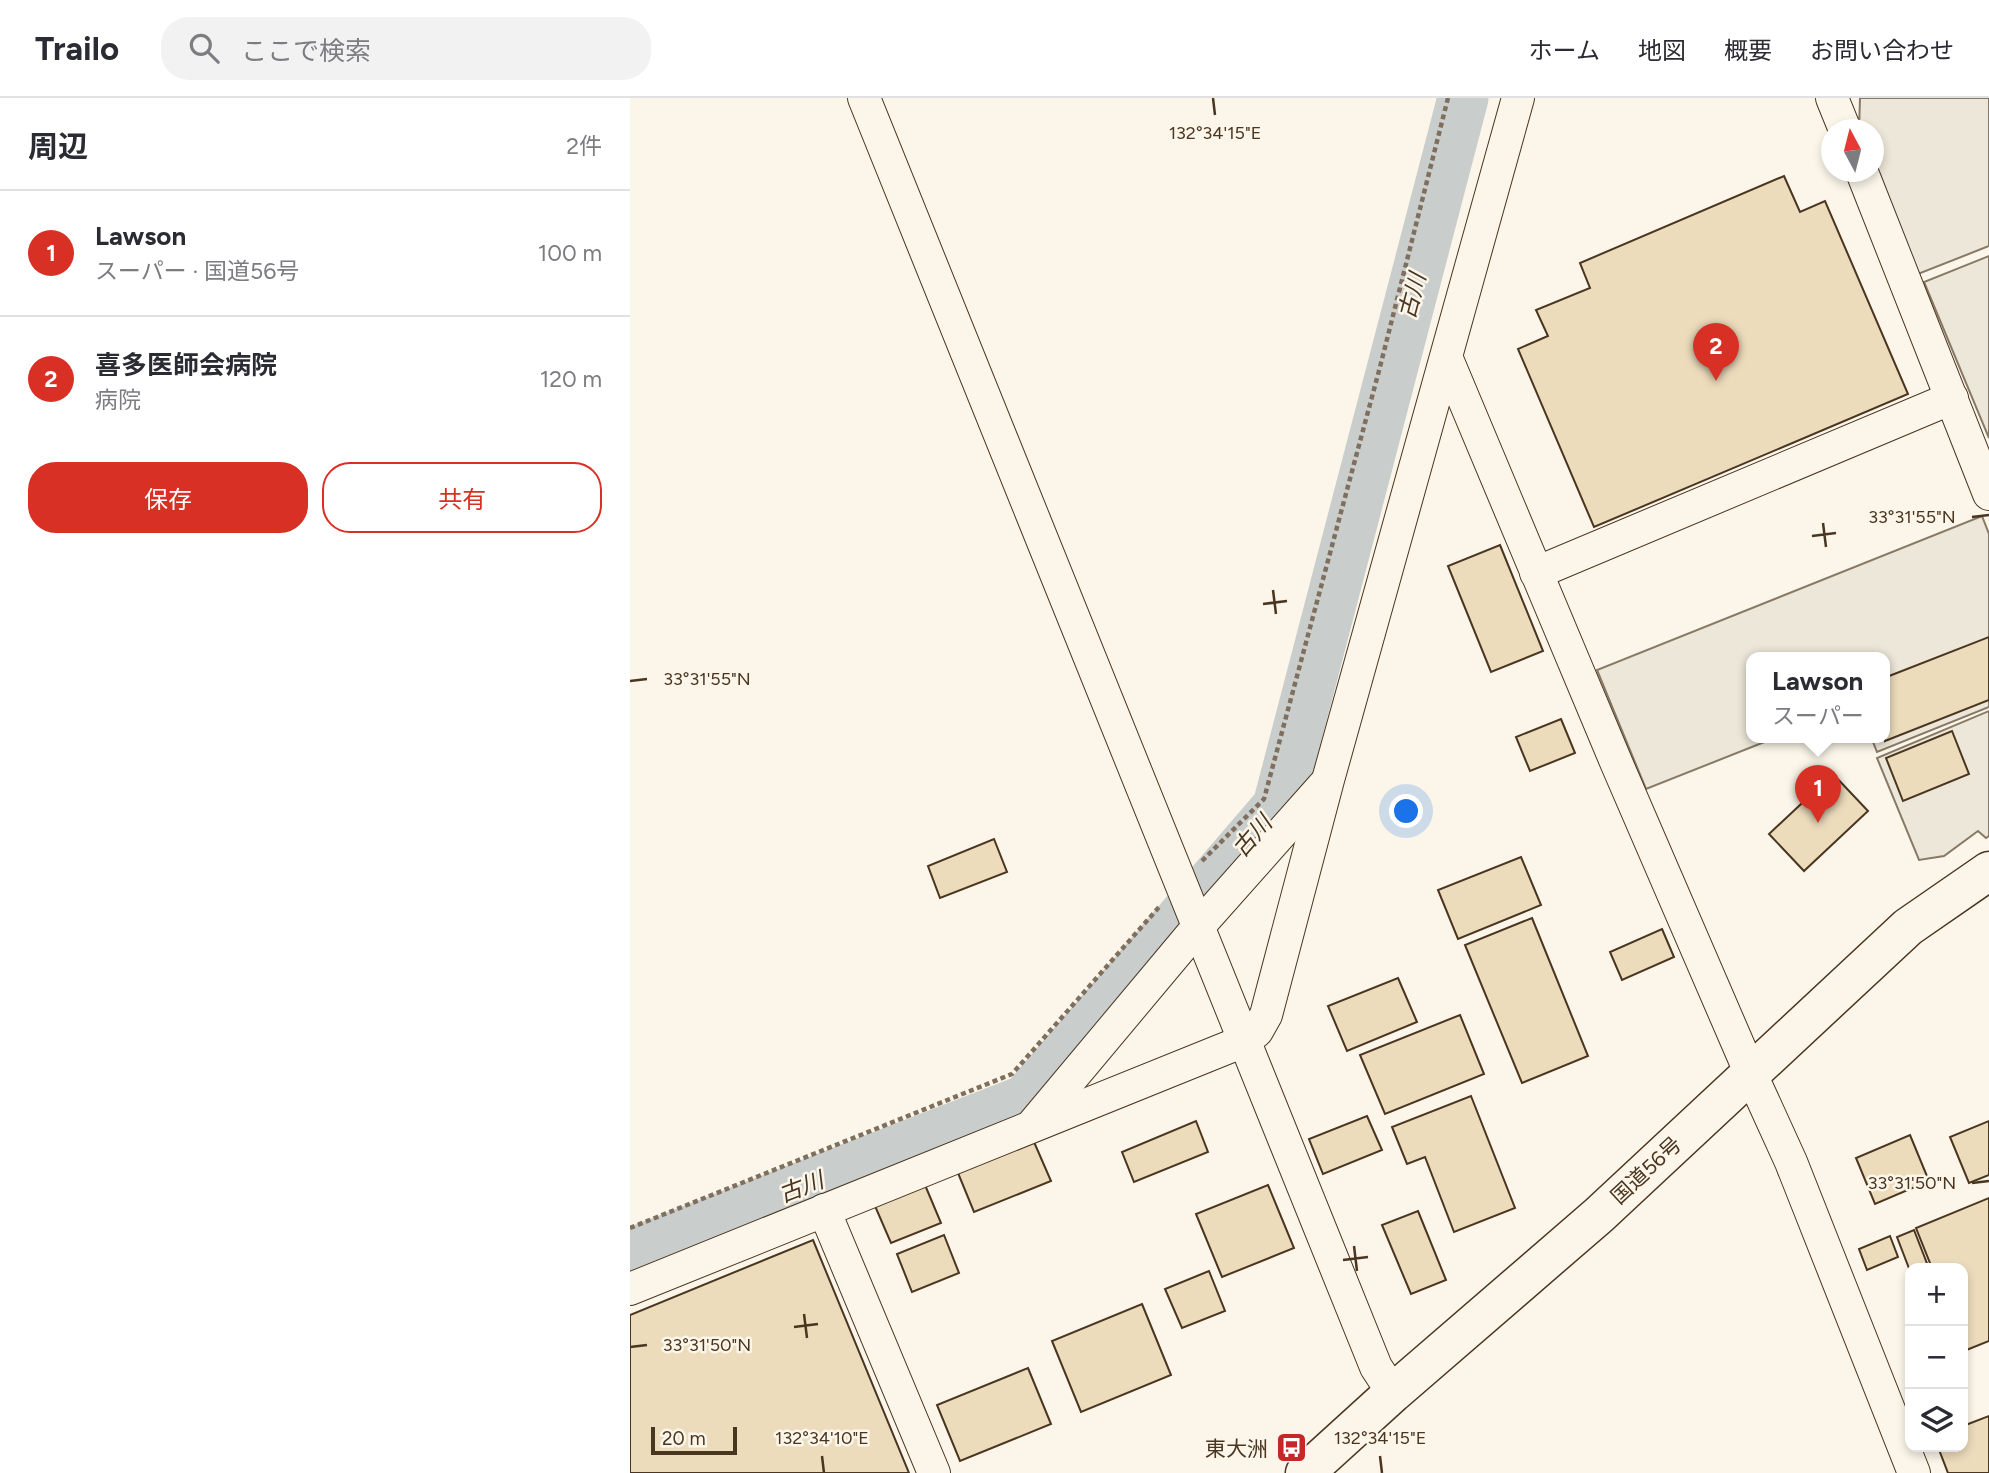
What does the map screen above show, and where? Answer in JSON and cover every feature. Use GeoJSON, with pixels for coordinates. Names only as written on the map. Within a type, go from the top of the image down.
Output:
{"type":"FeatureCollection","features":[{"type":"Feature","properties":{"kind":"highway","name":"国道56号"},"geometry":{"type":"LineString","coordinates":[[1310,1471],[1393,1393],[1599,1215],[1908,927],[1989,871]]}},
{"type":"Feature","properties":{"kind":"street"},"geometry":{"type":"LineString","coordinates":[[863,98],[1376,1367],[1393,1393]]}},
{"type":"Feature","properties":{"kind":"street"},"geometry":{"type":"LineString","coordinates":[[630,1289],[1244,1041],[1257,1031],[1266,1015],[1328,780],[1518,98]]}},
{"type":"Feature","properties":{"kind":"street"},"geometry":{"type":"LineString","coordinates":[[1866,182],[1989,494]]}},
{"type":"Feature","properties":{"kind":"street"},"geometry":{"type":"LineString","coordinates":[[1447,359],[1750,1072],[1791,1161],[1914,1473]]}},
{"type":"Feature","properties":{"kind":"street"},"geometry":{"type":"LineString","coordinates":[[1536,573],[1952,398]]}},
{"type":"Feature","properties":{"kind":"street"},"geometry":{"type":"LineString","coordinates":[[1031,1127],[1198,927],[1328,780]]}},
{"type":"Feature","properties":{"kind":"street"},"geometry":{"type":"LineString","coordinates":[[824,1210],[934,1473]]}},
{"type":"Feature","properties":{"kind":"path"},"geometry":{"type":"LineString","coordinates":[[630,1228],[1012,1074],[1180,882],[1264,799],[1380,367],[1448,98]]}},
{"type":"Feature","properties":{"kind":"shaded area"},"geometry":{"type":"Polygon","coordinates":[[[1860,98],[1989,98],[1989,246],[1918,274],[1881,182],[1884,182],[1884,119],[1859,119],[1860,98]]]}},
{"type":"Feature","properties":{"kind":"shaded area"},"geometry":{"type":"Polygon","coordinates":[[[1989,256],[1989,438],[1924,282],[1989,256]]]}},
{"type":"Feature","properties":{"kind":"shaded area"},"geometry":{"type":"Polygon","coordinates":[[[1982,516],[1989,534],[1989,707],[1877,752],[1873,743],[1890,743],[1890,652],[1746,652],[1746,743],[1762,743],[1646,789],[1597,670],[1982,516]]]}},
{"type":"Feature","properties":{"kind":"shaded area"},"geometry":{"type":"Polygon","coordinates":[[[1989,711],[1989,836],[1986,838],[1978,831],[1944,856],[1919,860],[1877,758],[1989,711]]]}},
{"type":"Feature","properties":{"kind":"building"},"geometry":{"type":"Polygon","coordinates":[[[1784,176],[1800,212],[1825,201],[1908,394],[1594,527],[1518,349],[1548,336],[1536,310],[1590,288],[1580,263],[1784,176]]]}},
{"type":"Feature","properties":{"kind":"building"},"geometry":{"type":"Polygon","coordinates":[[[1500,545],[1543,651],[1491,672],[1448,566],[1500,545]]]}},
{"type":"Feature","properties":{"kind":"building"},"geometry":{"type":"Polygon","coordinates":[[[1989,637],[1989,700],[1890,739],[1890,676],[1989,637]]]}},
{"type":"Feature","properties":{"kind":"building"},"geometry":{"type":"Polygon","coordinates":[[[1561,719],[1575,753],[1530,771],[1516,737],[1561,719]]]}},
{"type":"Feature","properties":{"kind":"building"},"geometry":{"type":"Polygon","coordinates":[[[1952,731],[1969,774],[1903,801],[1886,758],[1952,731]]]}},
{"type":"Feature","properties":{"kind":"building"},"geometry":{"type":"Polygon","coordinates":[[[1833,774],[1868,811],[1804,871],[1769,834],[1833,774]]]}},
{"type":"Feature","properties":{"kind":"building"},"geometry":{"type":"Polygon","coordinates":[[[994,839],[1007,872],[940,898],[928,866],[994,839]]]}},
{"type":"Feature","properties":{"kind":"building"},"geometry":{"type":"Polygon","coordinates":[[[1521,857],[1541,905],[1458,939],[1438,890],[1521,857]]]}},
{"type":"Feature","properties":{"kind":"building"},"geometry":{"type":"Polygon","coordinates":[[[1532,918],[1588,1056],[1522,1083],[1465,945],[1532,918]]]}},
{"type":"Feature","properties":{"kind":"building"},"geometry":{"type":"Polygon","coordinates":[[[1662,929],[1674,957],[1622,980],[1610,952],[1662,929]]]}},
{"type":"Feature","properties":{"kind":"building"},"geometry":{"type":"Polygon","coordinates":[[[1398,978],[1417,1022],[1347,1051],[1328,1006],[1398,978]]]}},
{"type":"Feature","properties":{"kind":"building"},"geometry":{"type":"Polygon","coordinates":[[[1460,1015],[1484,1074],[1385,1114],[1360,1055],[1460,1015]]]}},
{"type":"Feature","properties":{"kind":"building"},"geometry":{"type":"Polygon","coordinates":[[[1471,1096],[1515,1208],[1454,1232],[1425,1157],[1407,1164],[1392,1127],[1471,1096]]]}},
{"type":"Feature","properties":{"kind":"building"},"geometry":{"type":"Polygon","coordinates":[[[1367,1116],[1382,1150],[1323,1174],[1309,1139],[1367,1116]]]}},
{"type":"Feature","properties":{"kind":"building"},"geometry":{"type":"Polygon","coordinates":[[[1196,1121],[1208,1152],[1134,1182],[1122,1152],[1196,1121]]]}},
{"type":"Feature","properties":{"kind":"building"},"geometry":{"type":"Polygon","coordinates":[[[1989,1121],[1989,1175],[1969,1183],[1950,1137],[1989,1121]]]}},
{"type":"Feature","properties":{"kind":"building"},"geometry":{"type":"Polygon","coordinates":[[[1910,1135],[1929,1181],[1875,1204],[1856,1158],[1910,1135]]]}},
{"type":"Feature","properties":{"kind":"building"},"geometry":{"type":"Polygon","coordinates":[[[1034,1142],[1051,1181],[974,1212],[958,1173],[1034,1142]]]}},
{"type":"Feature","properties":{"kind":"building"},"geometry":{"type":"Polygon","coordinates":[[[925,1185],[941,1223],[891,1243],[875,1206],[925,1185]]]}},
{"type":"Feature","properties":{"kind":"building"},"geometry":{"type":"Polygon","coordinates":[[[1268,1185],[1294,1248],[1222,1277],[1196,1214],[1268,1185]]]}},
{"type":"Feature","properties":{"kind":"building"},"geometry":{"type":"Polygon","coordinates":[[[1989,1198],[1989,1341],[1968,1349],[1968,1263],[1930,1263],[1916,1228],[1989,1198]]]}},
{"type":"Feature","properties":{"kind":"building"},"geometry":{"type":"Polygon","coordinates":[[[1418,1211],[1446,1280],[1411,1294],[1382,1225],[1418,1211]]]}},
{"type":"Feature","properties":{"kind":"building"},"geometry":{"type":"Polygon","coordinates":[[[1914,1230],[1927,1263],[1907,1263],[1897,1237],[1914,1230]]]}},
{"type":"Feature","properties":{"kind":"building"},"geometry":{"type":"Polygon","coordinates":[[[944,1235],[959,1273],[912,1292],[897,1254],[944,1235]]]}},
{"type":"Feature","properties":{"kind":"building"},"geometry":{"type":"Polygon","coordinates":[[[1890,1236],[1898,1257],[1867,1270],[1859,1249],[1890,1236]]]}},
{"type":"Feature","properties":{"kind":"building"},"geometry":{"type":"Polygon","coordinates":[[[813,1240],[909,1473],[630,1473],[630,1315],[813,1240]]]}},
{"type":"Feature","properties":{"kind":"building"},"geometry":{"type":"Polygon","coordinates":[[[1209,1271],[1225,1311],[1182,1328],[1165,1289],[1209,1271]]]}},
{"type":"Feature","properties":{"kind":"building"},"geometry":{"type":"Polygon","coordinates":[[[1142,1304],[1171,1375],[1081,1412],[1052,1341],[1142,1304]]]}},
{"type":"Feature","properties":{"kind":"building"},"geometry":{"type":"Polygon","coordinates":[[[1028,1368],[1051,1424],[960,1461],[937,1405],[1028,1368]]]}},
{"type":"Feature","properties":{"kind":"building"},"geometry":{"type":"Polygon","coordinates":[[[1989,1416],[1989,1473],[1948,1473],[1940,1452],[1968,1452],[1968,1424],[1989,1416]]]}},
{"type":"Feature","properties":{"kind":"waterway","name":"古川"},"geometry":{"type":"LineString","coordinates":[[630,1254],[1026,1100],[1278,806],[1463,98]]}},
{"type":"Feature","properties":{"kind":"place","name":"喜多医師会病院"},"geometry":{"type":"Point","coordinates":[1716,381]}},
{"type":"Feature","properties":{"kind":"place","name":"Lawson"},"geometry":{"type":"Point","coordinates":[1818,823]}},
{"type":"Feature","properties":{"kind":"place","name":"東大洲"},"geometry":{"type":"Point","coordinates":[1291,1448]}}]}
